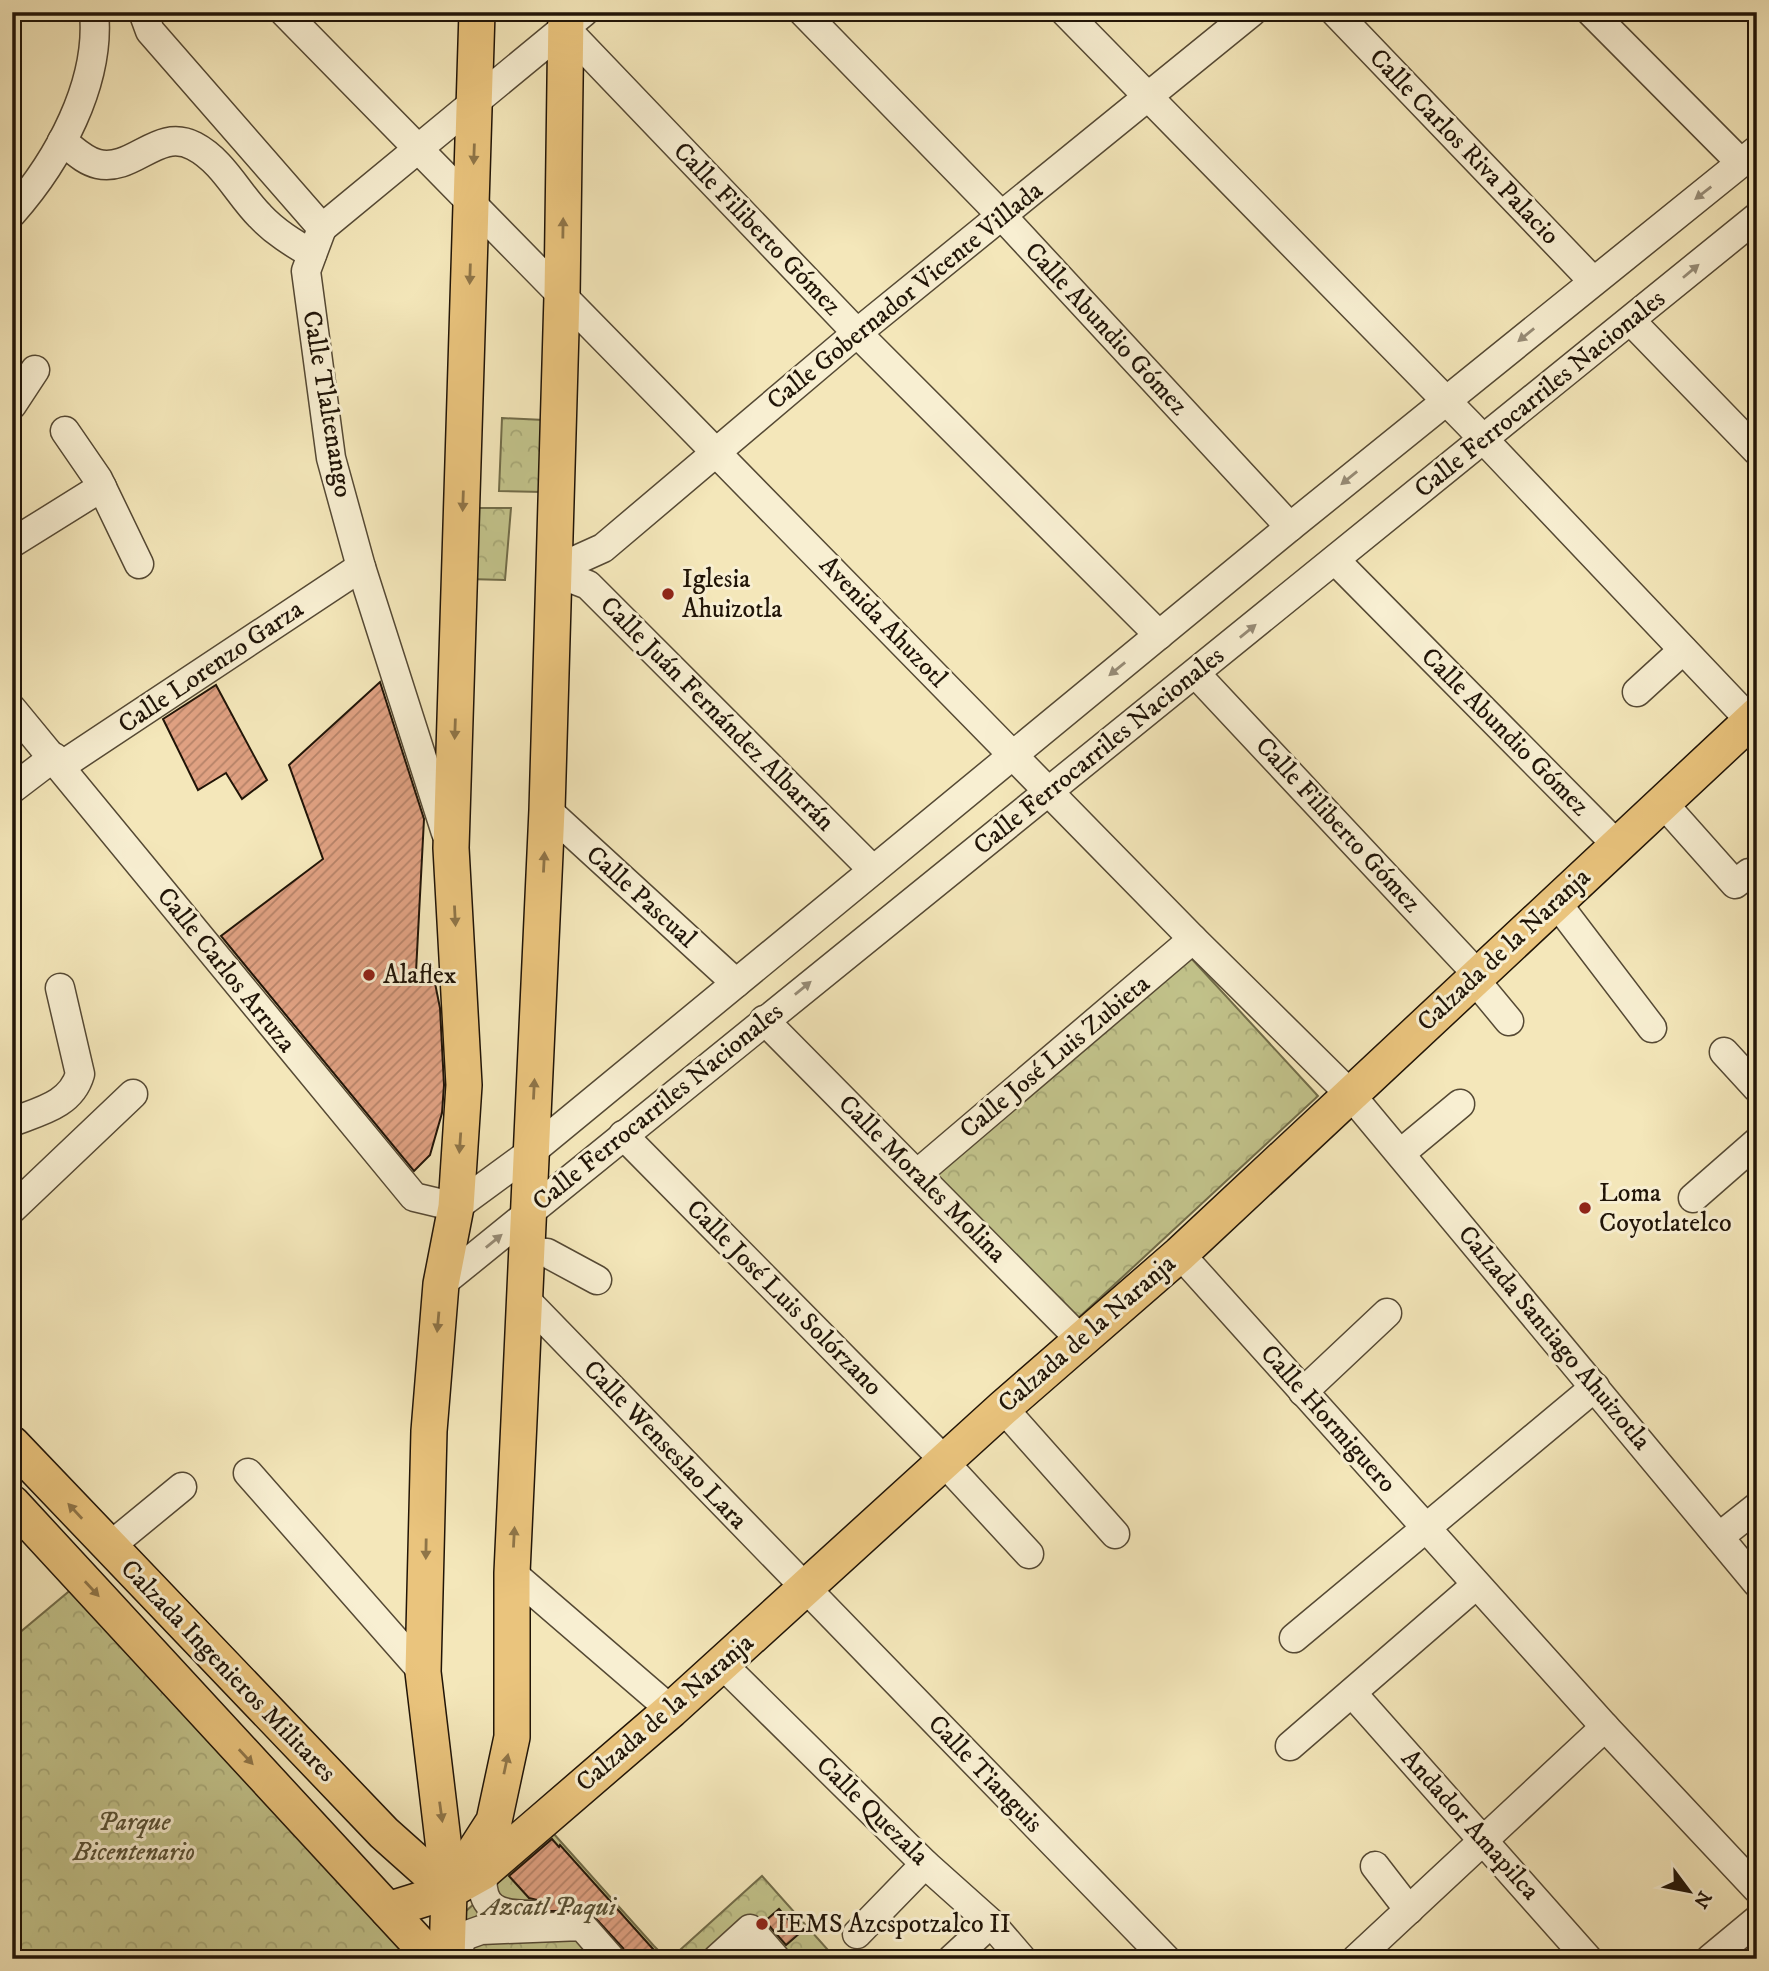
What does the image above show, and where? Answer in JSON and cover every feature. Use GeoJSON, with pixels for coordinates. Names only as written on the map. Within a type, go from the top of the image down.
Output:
{"type":"FeatureCollection","features":[{"type":"Feature","properties":{"kind":"main road"},"geometry":{"type":"LineString","coordinates":[[447,1959],[449,1891],[423,1672],[429,1431],[441,1284],[456,1207],[464,1085],[451,848],[477,12]]}},
{"type":"Feature","properties":{"kind":"main road"},"geometry":{"type":"LineString","coordinates":[[388,1910],[449,1891],[482,1872],[505,1819],[512,1737],[512,1573],[547,810],[552,571],[572,18]]}},
{"type":"Feature","properties":{"kind":"main road","name":"Calzada de la Naranja"},"geometry":{"type":"LineString","coordinates":[[505,1819],[526,1803],[551,1799],[580,1787],[671,1710],[1080,1339],[1180,1254],[1754,718]]}},
{"type":"Feature","properties":{"kind":"main road","name":"Calzada Ingenieros Militares"},"geometry":{"type":"LineString","coordinates":[[12,1444],[384,1833],[449,1891]]}},
{"type":"Feature","properties":{"kind":"main road","name":"Calzada Ingenieros Militares"},"geometry":{"type":"LineString","coordinates":[[17,1515],[433,1959]]}},
{"type":"Feature","properties":{"kind":"main road"},"geometry":{"type":"LineString","coordinates":[[449,1891],[505,1819]]}},
{"type":"Feature","properties":{"kind":"main road"},"geometry":{"type":"LineString","coordinates":[[348,1867],[384,1833]]}},
{"type":"Feature","properties":{"kind":"street"},"geometry":{"type":"LineString","coordinates":[[12,213],[62,141],[80,102],[91,62],[96,29],[94,12]]}},
{"type":"Feature","properties":{"kind":"street"},"geometry":{"type":"LineString","coordinates":[[143,12],[150,31],[317,241]]}},
{"type":"Feature","properties":{"kind":"street","name":"Avenida Ahuzotl"},"geometry":{"type":"LineString","coordinates":[[284,12],[1193,939],[1350,1094]]}},
{"type":"Feature","properties":{"kind":"street","name":"Calle Abundio Gómez"},"geometry":{"type":"LineString","coordinates":[[803,12],[1003,217],[1290,527]]}},
{"type":"Feature","properties":{"kind":"street"},"geometry":{"type":"LineString","coordinates":[[1065,12],[1146,98],[1446,400],[1684,650],[1754,718]]}},
{"type":"Feature","properties":{"kind":"street","name":"Calle Gobernador Vicente Villada"},"geometry":{"type":"LineString","coordinates":[[552,571],[603,548],[857,333],[1252,12]]}},
{"type":"Feature","properties":{"kind":"street","name":"Calle Carlos Riva Palacio"},"geometry":{"type":"LineString","coordinates":[[1335,12],[1592,281]]}},
{"type":"Feature","properties":{"kind":"street"},"geometry":{"type":"LineString","coordinates":[[1591,12],[1749,157]]}},
{"type":"Feature","properties":{"kind":"street"},"geometry":{"type":"LineString","coordinates":[[317,241],[417,150],[476,104],[572,18]]}},
{"type":"Feature","properties":{"kind":"street","name":"Calle Filiberto Gómez"},"geometry":{"type":"LineString","coordinates":[[572,18],[857,333],[1159,635]]}},
{"type":"Feature","properties":{"kind":"street"},"geometry":{"type":"LineString","coordinates":[[62,141],[87,160],[99,165],[119,164],[161,142],[174,139],[194,146],[220,167],[259,215],[282,236],[317,241]]}},
{"type":"Feature","properties":{"kind":"street","name":"Calle Ferrocarriles Nacionales"},"geometry":{"type":"LineString","coordinates":[[456,1207],[531,1152],[1290,527],[1749,157]]}},
{"type":"Feature","properties":{"kind":"street","name":"Calle Ferrocarriles Nacionales"},"geometry":{"type":"LineString","coordinates":[[441,1284],[1757,217]]}},
{"type":"Feature","properties":{"kind":"street","name":"Calle Tlaltenango"},"geometry":{"type":"LineString","coordinates":[[317,241],[306,271],[331,458],[361,567],[451,848]]}},
{"type":"Feature","properties":{"kind":"street"},"geometry":{"type":"LineString","coordinates":[[1631,321],[1757,452]]}},
{"type":"Feature","properties":{"kind":"street"},"geometry":{"type":"LineString","coordinates":[[12,405],[35,370]]}},
{"type":"Feature","properties":{"kind":"street"},"geometry":{"type":"LineString","coordinates":[[65,431],[102,487],[139,564]]}},
{"type":"Feature","properties":{"kind":"street"},"geometry":{"type":"LineString","coordinates":[[12,543],[102,487]]}},
{"type":"Feature","properties":{"kind":"street","name":"Calle Abundio Gómez"},"geometry":{"type":"LineString","coordinates":[[1335,560],[1616,844]]}},
{"type":"Feature","properties":{"kind":"street","name":"Calle Lorenzo Garza"},"geometry":{"type":"LineString","coordinates":[[12,789],[361,567]]}},
{"type":"Feature","properties":{"kind":"street","name":"Calle Juán Fernández Albarrán"},"geometry":{"type":"LineString","coordinates":[[552,571],[588,585],[873,870]]}},
{"type":"Feature","properties":{"kind":"street"},"geometry":{"type":"LineString","coordinates":[[1637,692],[1684,650]]}},
{"type":"Feature","properties":{"kind":"street","name":"Calle Filiberto Gómez"},"geometry":{"type":"LineString","coordinates":[[1196,674],[1477,978],[1509,1021]]}},
{"type":"Feature","properties":{"kind":"street","name":"Calle Carlos Arruza"},"geometry":{"type":"LineString","coordinates":[[12,709],[414,1197],[456,1207]]}},
{"type":"Feature","properties":{"kind":"street"},"geometry":{"type":"LineString","coordinates":[[1662,802],[1735,884],[1749,873],[1757,881]]}},
{"type":"Feature","properties":{"kind":"street","name":"Calle Pascual"},"geometry":{"type":"LineString","coordinates":[[547,810],[736,983]]}},
{"type":"Feature","properties":{"kind":"street"},"geometry":{"type":"LineString","coordinates":[[1556,902],[1652,1028]]}},
{"type":"Feature","properties":{"kind":"street","name":"Calle José Luis Zubieta"},"geometry":{"type":"LineString","coordinates":[[917,1174],[1193,939]]}},
{"type":"Feature","properties":{"kind":"street"},"geometry":{"type":"LineString","coordinates":[[12,1122],[67,1099],[76,1087],[80,1074],[60,988]]}},
{"type":"Feature","properties":{"kind":"street","name":"Calle Morales Molina"},"geometry":{"type":"LineString","coordinates":[[764,1020],[1080,1339]]}},
{"type":"Feature","properties":{"kind":"street"},"geometry":{"type":"LineString","coordinates":[[1724,1052],[1757,1088]]}},
{"type":"Feature","properties":{"kind":"street"},"geometry":{"type":"LineString","coordinates":[[12,1209],[133,1094]]}},
{"type":"Feature","properties":{"kind":"street","name":"Calzada Santiago Ahuizotla"},"geometry":{"type":"LineString","coordinates":[[1350,1094],[1757,1583]]}},
{"type":"Feature","properties":{"kind":"street"},"geometry":{"type":"LineString","coordinates":[[1401,1153],[1460,1104]]}},
{"type":"Feature","properties":{"kind":"street","name":"Calle José Luis Solórzano"},"geometry":{"type":"LineString","coordinates":[[623,1135],[944,1462],[1029,1554]]}},
{"type":"Feature","properties":{"kind":"street"},"geometry":{"type":"LineString","coordinates":[[1693,1198],[1757,1142]]}},
{"type":"Feature","properties":{"kind":"street"},"geometry":{"type":"LineString","coordinates":[[527,1252],[547,1253],[597,1280]]}},
{"type":"Feature","properties":{"kind":"street","name":"Calle Hormiguero"},"geometry":{"type":"LineString","coordinates":[[1180,1254],[1605,1727],[1757,1889]]}},
{"type":"Feature","properties":{"kind":"street","name":"Calle Wenseslao Lara"},"geometry":{"type":"LineString","coordinates":[[526,1300],[805,1590]]}},
{"type":"Feature","properties":{"kind":"street"},"geometry":{"type":"LineString","coordinates":[[1303,1392],[1387,1313]]}},
{"type":"Feature","properties":{"kind":"street"},"geometry":{"type":"LineString","coordinates":[[1294,1638],[1595,1387]]}},
{"type":"Feature","properties":{"kind":"street"},"geometry":{"type":"LineString","coordinates":[[1003,1408],[1115,1534]]}},
{"type":"Feature","properties":{"kind":"street"},"geometry":{"type":"LineString","coordinates":[[248,1473],[423,1672]]}},
{"type":"Feature","properties":{"kind":"street"},"geometry":{"type":"LineString","coordinates":[[109,1548],[182,1487]]}},
{"type":"Feature","properties":{"kind":"street"},"geometry":{"type":"LineString","coordinates":[[1719,1537],[1757,1507]]}},
{"type":"Feature","properties":{"kind":"street"},"geometry":{"type":"LineString","coordinates":[[512,1573],[671,1710]]}},
{"type":"Feature","properties":{"kind":"street"},"geometry":{"type":"LineString","coordinates":[[1290,1746],[1476,1585]]}},
{"type":"Feature","properties":{"kind":"street","name":"Calle Tianguis"},"geometry":{"type":"LineString","coordinates":[[805,1590],[1166,1959]]}},
{"type":"Feature","properties":{"kind":"street","name":"Calle Quezala"},"geometry":{"type":"LineString","coordinates":[[722,1664],[926,1864],[991,1923],[1022,1959]]}},
{"type":"Feature","properties":{"kind":"street","name":"Andador Amapilca"},"geometry":{"type":"LineString","coordinates":[[1352,1693],[1485,1839],[1588,1959]]}},
{"type":"Feature","properties":{"kind":"street"},"geometry":{"type":"LineString","coordinates":[[1356,1959],[1605,1727]]}},
{"type":"Feature","properties":{"kind":"street"},"geometry":{"type":"LineString","coordinates":[[857,1934],[926,1864]]}},
{"type":"Feature","properties":{"kind":"street"},"geometry":{"type":"LineString","coordinates":[[1375,1866],[1409,1910]]}},
{"type":"Feature","properties":{"kind":"street"},"geometry":{"type":"LineString","coordinates":[[482,1872],[481,1886],[486,1899],[505,1915],[550,1914],[582,1926],[611,1959]]}},
{"type":"Feature","properties":{"kind":"street"},"geometry":{"type":"LineString","coordinates":[[1710,1959],[1757,1920]]}},
{"type":"Feature","properties":{"kind":"street"},"geometry":{"type":"LineString","coordinates":[[953,1959],[991,1923]]}},
{"type":"Feature","properties":{"kind":"street"},"geometry":{"type":"LineString","coordinates":[[452,1959],[464,1936],[481,1930],[582,1926]]}},
{"type":"Feature","properties":{"kind":"street"},"geometry":{"type":"LineString","coordinates":[[717,1959],[750,1929],[776,1959]]}},
{"type":"Feature","properties":{"kind":"green space"},"geometry":{"type":"Polygon","coordinates":[[[502,418],[544,420],[542,492],[499,491],[502,418]]]}},
{"type":"Feature","properties":{"kind":"green space"},"geometry":{"type":"Polygon","coordinates":[[[474,508],[511,508],[505,580],[468,579],[474,508]]]}},
{"type":"Feature","properties":{"kind":"green space"},"geometry":{"type":"Polygon","coordinates":[[[1190,957],[1318,1096],[1075,1321],[930,1175],[1190,957]]]}},
{"type":"Feature","properties":{"kind":"green space","name":"Parque Bicentenario"},"geometry":{"type":"Polygon","coordinates":[[[73,1588],[413,1959],[12,1959],[12,1639],[73,1588]]]}},
{"type":"Feature","properties":{"kind":"green space","name":"Azcatl Paqui"},"geometry":{"type":"Polygon","coordinates":[[[553,1833],[667,1959],[470,1959],[465,1912],[553,1833]]]}},
{"type":"Feature","properties":{"kind":"green space","name":"Azcatl Paqui"},"geometry":{"type":"Polygon","coordinates":[[[762,1876],[836,1959],[670,1959],[762,1876]]]}},
{"type":"Feature","properties":{"kind":"building"},"geometry":{"type":"Polygon","coordinates":[[[380,682],[424,819],[416,972],[431,963],[440,1008],[444,1085],[442,1113],[430,1155],[414,1171],[221,936],[323,859],[289,765],[380,682]]]}},
{"type":"Feature","properties":{"kind":"building"},"geometry":{"type":"Polygon","coordinates":[[[216,685],[267,780],[242,799],[226,773],[198,790],[163,719],[216,685]]]}},
{"type":"Feature","properties":{"kind":"building"},"geometry":{"type":"Polygon","coordinates":[[[552,1839],[662,1959],[627,1959],[623,1948],[589,1911],[548,1911],[541,1901],[529,1898],[509,1876],[552,1839]]]}},
{"type":"Feature","properties":{"kind":"building"},"geometry":{"type":"Polygon","coordinates":[[[779,1909],[800,1933],[786,1945],[765,1921],[779,1909]]]}},
{"type":"Feature","properties":{"kind":"place","name":"Iglesia Ahuizotla"},"geometry":{"type":"Point","coordinates":[668,594]}},
{"type":"Feature","properties":{"kind":"place","name":"Alaflex"},"geometry":{"type":"Point","coordinates":[369,975]}},
{"type":"Feature","properties":{"kind":"place","name":"Loma Coyotlatelco"},"geometry":{"type":"Point","coordinates":[1585,1208]}},
{"type":"Feature","properties":{"kind":"place","name":"IEMS Azcspotzalco II"},"geometry":{"type":"Point","coordinates":[762,1924]}}]}
